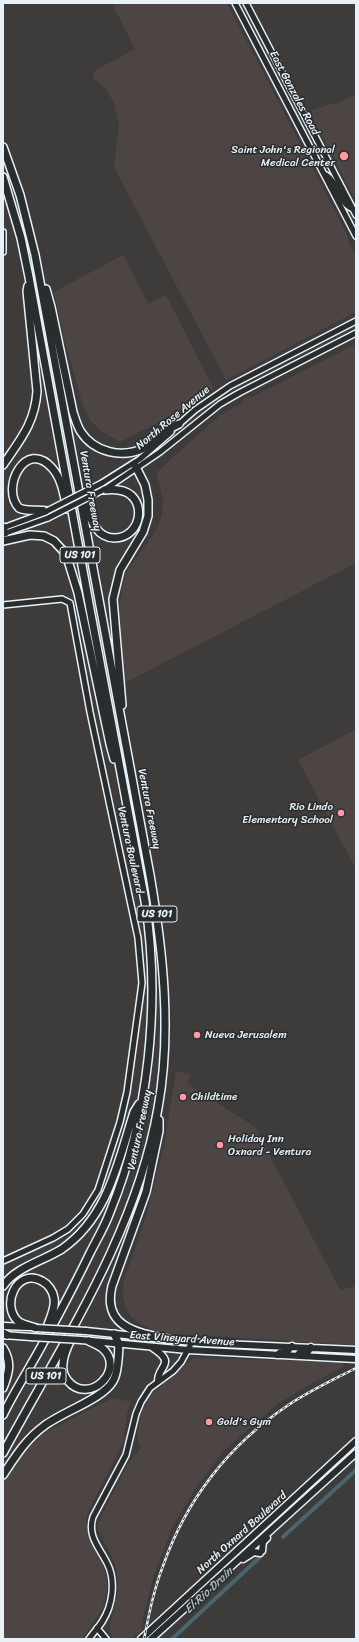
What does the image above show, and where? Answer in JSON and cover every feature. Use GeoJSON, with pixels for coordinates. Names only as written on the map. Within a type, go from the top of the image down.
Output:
{"type":"FeatureCollection","features":[{"type":"Feature","properties":{"kind":"highway","name":"Ventura Freeway"},"geometry":{"type":"LineString","coordinates":[[3,147],[20,195],[35,254],[150,875],[159,938],[165,1039],[158,1108],[142,1173],[121,1231],[74,1325],[3,1453]]}},
{"type":"Feature","properties":{"kind":"highway","name":"Ventura Freeway"},"geometry":{"type":"LineString","coordinates":[[3,177],[21,238],[29,277],[145,901],[151,946],[153,998],[150,1043],[142,1098],[126,1167],[110,1212],[44,1341],[3,1415]]}},
{"type":"Feature","properties":{"kind":"highway"},"geometry":{"type":"LineString","coordinates":[[35,254],[51,307],[73,412],[77,425],[84,436],[97,447],[105,451],[122,454],[142,449],[172,427],[180,424]]}},
{"type":"Feature","properties":{"kind":"highway"},"geometry":{"type":"LineString","coordinates":[[3,465],[27,430],[36,403],[34,361],[27,291],[29,277]]}},
{"type":"Feature","properties":{"kind":"highway"},"geometry":{"type":"LineString","coordinates":[[47,514],[39,510],[26,510],[19,508],[10,498],[7,484],[8,477],[14,467],[20,462],[31,459],[47,464],[52,468],[62,488],[68,515],[76,535]]}},
{"type":"Feature","properties":{"kind":"highway"},"geometry":{"type":"LineString","coordinates":[[122,723],[122,703],[113,599],[120,570],[143,532],[148,516],[147,493],[136,466]]}},
{"type":"Feature","properties":{"kind":"highway"},"geometry":{"type":"LineString","coordinates":[[77,479],[91,520],[100,533],[105,536],[116,538],[128,534],[136,526],[138,521],[139,509],[136,501],[126,492],[102,487]]}},
{"type":"Feature","properties":{"kind":"highway"},"geometry":{"type":"LineString","coordinates":[[3,532],[44,536],[54,541],[66,554],[70,562],[110,744],[124,793]]}},
{"type":"Feature","properties":{"kind":"highway"},"geometry":{"type":"LineString","coordinates":[[3,1286],[18,1272],[65,1246],[90,1223],[101,1206],[109,1188],[134,1112],[142,1098]]}},
{"type":"Feature","properties":{"kind":"highway"},"geometry":{"type":"LineString","coordinates":[[158,1108],[159,1131],[146,1192],[138,1219],[112,1286],[110,1297],[114,1313],[123,1326],[138,1333],[168,1339]]}},
{"type":"Feature","properties":{"kind":"highway"},"geometry":{"type":"LineString","coordinates":[[36,1328],[19,1322],[13,1318],[7,1306],[7,1299],[11,1288],[20,1281],[26,1279],[38,1279],[45,1283],[50,1288],[54,1297],[54,1306],[44,1341]]}},
{"type":"Feature","properties":{"kind":"highway"},"geometry":{"type":"LineString","coordinates":[[74,1325],[73,1333],[63,1361],[63,1369],[69,1382],[76,1387],[84,1389],[92,1388],[102,1383],[107,1377],[110,1367],[109,1359],[105,1352],[99,1346],[89,1341]]}},
{"type":"Feature","properties":{"kind":"highway"},"geometry":{"type":"LineString","coordinates":[[3,1475],[19,1451],[40,1429],[56,1417],[98,1395],[110,1386],[114,1380],[117,1370],[119,1344],[114,1334]]}},
{"type":"Feature","properties":{"kind":"highway"},"geometry":{"type":"LineString","coordinates":[[3,1348],[9,1364],[9,1374],[3,1388]]}},
{"type":"Feature","properties":{"kind":"main road","name":"East Gonzales Road"},"geometry":{"type":"LineString","coordinates":[[235,3],[356,236]]}},
{"type":"Feature","properties":{"kind":"main road","name":"East Gonzales Road"},"geometry":{"type":"LineString","coordinates":[[246,3],[356,215]]}},
{"type":"Feature","properties":{"kind":"main road"},"geometry":{"type":"LineString","coordinates":[[325,174],[331,178],[346,206],[354,209]]}},
{"type":"Feature","properties":{"kind":"main road"},"geometry":{"type":"LineString","coordinates":[[3,232],[3,252]]}},
{"type":"Feature","properties":{"kind":"main road","name":"North Rose Avenue"},"geometry":{"type":"LineString","coordinates":[[136,466],[180,424],[214,396],[232,384],[356,321]]}},
{"type":"Feature","properties":{"kind":"main road","name":"North Rose Avenue"},"geometry":{"type":"LineString","coordinates":[[3,532],[47,514],[102,487],[136,466],[220,404],[356,334]]}},
{"type":"Feature","properties":{"kind":"main road","name":"Ventura Boulevard"},"geometry":{"type":"LineString","coordinates":[[3,605],[62,599],[70,603],[90,712],[141,952],[142,983],[125,1101],[95,1195],[83,1214],[68,1229],[53,1238],[3,1261]]}},
{"type":"Feature","properties":{"kind":"main road","name":"East Vineyard Avenue"},"geometry":{"type":"LineString","coordinates":[[3,1326],[86,1331],[194,1342],[356,1350]]}},
{"type":"Feature","properties":{"kind":"main road","name":"East Vineyard Avenue"},"geometry":{"type":"LineString","coordinates":[[4,1334],[188,1350],[356,1359]]}},
{"type":"Feature","properties":{"kind":"main road"},"geometry":{"type":"LineString","coordinates":[[89,1639],[103,1621],[107,1612],[113,1583],[110,1568],[92,1537],[91,1522],[94,1512],[128,1449],[137,1410],[148,1392],[158,1381],[173,1371],[194,1342]]}},
{"type":"Feature","properties":{"kind":"main road"},"geometry":{"type":"LineString","coordinates":[[276,1355],[281,1352],[288,1351],[292,1346]]}},
{"type":"Feature","properties":{"kind":"main road"},"geometry":{"type":"LineString","coordinates":[[152,1347],[163,1356],[165,1363],[164,1368],[158,1376],[158,1381]]}},
{"type":"Feature","properties":{"kind":"main road"},"geometry":{"type":"LineString","coordinates":[[297,1356],[300,1352],[308,1352],[311,1347]]}},
{"type":"Feature","properties":{"kind":"main road","name":"North Oxnard Boulevard"},"geometry":{"type":"LineString","coordinates":[[141,1639],[356,1441]]}},
{"type":"Feature","properties":{"kind":"main road","name":"North Oxnard Boulevard"},"geometry":{"type":"LineString","coordinates":[[151,1639],[356,1453]]}},
{"type":"Feature","properties":{"kind":"main road"},"geometry":{"type":"LineString","coordinates":[[235,1562],[252,1553],[261,1552],[263,1542],[290,1513]]}},
{"type":"Feature","properties":{"kind":"main road"},"geometry":{"type":"LineString","coordinates":[[97,1628],[106,1639]]}},
{"type":"Feature","properties":{"kind":"shaded area"},"geometry":{"type":"Polygon","coordinates":[[[120,3],[227,3],[348,236],[348,241],[356,256],[356,312],[226,380],[114,167],[119,123],[114,103],[106,89],[93,78],[94,71],[135,49],[113,6],[120,3]]]}},
{"type":"Feature","properties":{"kind":"shaded area","name":"Saint John's Regional Medical Center"},"geometry":{"type":"Polygon","coordinates":[[[356,94],[356,198],[353,196],[311,115],[312,110],[342,101],[356,94]]]}},
{"type":"Feature","properties":{"kind":"shaded area"},"geometry":{"type":"Polygon","coordinates":[[[123,255],[148,304],[166,295],[213,387],[212,390],[190,406],[120,442],[101,431],[90,420],[83,406],[64,339],[54,292],[123,255]]]}},
{"type":"Feature","properties":{"kind":"shaded area"},"geometry":{"type":"Polygon","coordinates":[[[356,344],[356,563],[125,683],[119,609],[123,584],[127,571],[157,529],[162,514],[163,500],[157,475],[158,471],[220,415],[242,403],[244,398],[254,396],[356,344]]]}},
{"type":"Feature","properties":{"kind":"shaded area","name":"Rio Lindo Elementary School"},"geometry":{"type":"Polygon","coordinates":[[[356,729],[356,869],[298,760],[356,729]]]}},
{"type":"Feature","properties":{"kind":"shaded area"},"geometry":{"type":"Polygon","coordinates":[[[176,1071],[191,1075],[187,1083],[255,1127],[340,1290],[356,1286],[356,1345],[159,1333],[131,1317],[126,1308],[123,1297],[123,1284],[147,1213],[164,1145],[176,1071]]]}},
{"type":"Feature","properties":{"kind":"shaded area"},"geometry":{"type":"Polygon","coordinates":[[[192,1359],[343,1362],[343,1367],[303,1388],[276,1405],[223,1452],[195,1489],[173,1526],[154,1575],[143,1617],[142,1630],[131,1639],[114,1639],[109,1630],[118,1591],[118,1577],[114,1561],[98,1530],[98,1523],[128,1463],[141,1448],[137,1438],[140,1418],[150,1396],[192,1359]]]}},
{"type":"Feature","properties":{"kind":"shaded area"},"geometry":{"type":"Polygon","coordinates":[[[114,1398],[131,1402],[127,1413],[124,1441],[89,1510],[86,1519],[88,1538],[103,1566],[106,1575],[107,1588],[103,1607],[82,1639],[3,1639],[3,1483],[20,1457],[41,1435],[114,1398]]]}},
{"type":"Feature","properties":{"kind":"waterway"},"geometry":{"type":"LineString","coordinates":[[283,1537],[356,1470]]}},
{"type":"Feature","properties":{"kind":"waterway","name":"El Rio Drain"},"geometry":{"type":"LineString","coordinates":[[172,1639],[259,1558]]}},
{"type":"Feature","properties":{"kind":"railway"},"geometry":{"type":"LineString","coordinates":[[144,1639],[157,1584],[173,1542],[184,1519],[212,1476],[228,1456],[266,1421],[304,1395],[356,1368]]}},
{"type":"Feature","properties":{"kind":"place","name":"Saint John's Regional Medical Center"},"geometry":{"type":"Point","coordinates":[344,156]}},
{"type":"Feature","properties":{"kind":"place","name":"Rio Lindo Elementary School"},"geometry":{"type":"Point","coordinates":[341,813]}},
{"type":"Feature","properties":{"kind":"place","name":"Nueva Jerusalem"},"geometry":{"type":"Point","coordinates":[197,1035]}},
{"type":"Feature","properties":{"kind":"place","name":"Childtime"},"geometry":{"type":"Point","coordinates":[183,1097]}},
{"type":"Feature","properties":{"kind":"place","name":"Holiday Inn Oxnard - Ventura"},"geometry":{"type":"Point","coordinates":[220,1145]}},
{"type":"Feature","properties":{"kind":"place","name":"Gold's Gym"},"geometry":{"type":"Point","coordinates":[209,1422]}}]}
